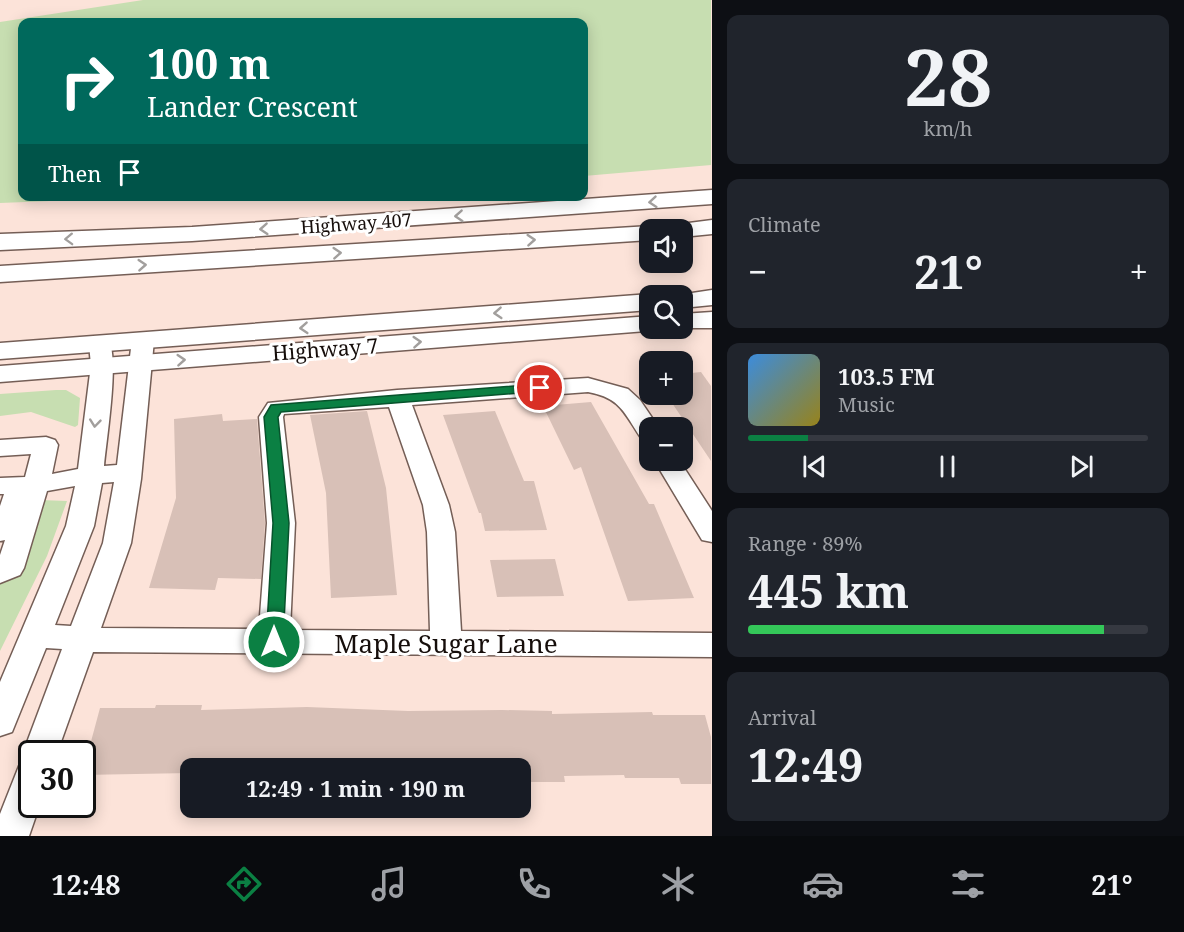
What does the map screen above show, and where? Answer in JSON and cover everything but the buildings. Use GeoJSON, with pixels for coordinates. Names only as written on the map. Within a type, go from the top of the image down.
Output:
{"type":"FeatureCollection","features":[{"type":"Feature","properties":{"kind":"highway","name":"Highway 407"},"geometry":{"type":"LineString","coordinates":[[0,242],[192,234],[711,197]]}},
{"type":"Feature","properties":{"kind":"highway"},"geometry":{"type":"LineString","coordinates":[[693,229],[711,227]]}},
{"type":"Feature","properties":{"kind":"highway","name":"Highway 407"},"geometry":{"type":"LineString","coordinates":[[0,274],[639,234]]}},
{"type":"Feature","properties":{"kind":"main road"},"geometry":{"type":"LineString","coordinates":[[693,299],[711,297]]}},
{"type":"Feature","properties":{"kind":"main road","name":"Highway 7"},"geometry":{"type":"LineString","coordinates":[[0,374],[101,355],[639,303]]}},
{"type":"Feature","properties":{"kind":"main road"},"geometry":{"type":"LineString","coordinates":[[693,321],[711,320]]}},
{"type":"Feature","properties":{"kind":"main road","name":"Highway 7"},"geometry":{"type":"LineString","coordinates":[[142,351],[639,325]]}},
{"type":"Feature","properties":{"kind":"main road","name":"Highway 7"},"geometry":{"type":"LineString","coordinates":[[0,351],[101,355]]}},
{"type":"Feature","properties":{"kind":"street"},"geometry":{"type":"LineString","coordinates":[[45,740],[117,543],[128,473],[142,351]]}},
{"type":"Feature","properties":{"kind":"street"},"geometry":{"type":"LineString","coordinates":[[0,722],[80,526],[90,475],[101,355]]}},
{"type":"Feature","properties":{"kind":"street"},"geometry":{"type":"LineString","coordinates":[[274,642],[281,523],[271,417],[276,408],[397,397],[588,385],[615,388],[628,399],[640,417]]}},
{"type":"Feature","properties":{"kind":"street"},"geometry":{"type":"LineString","coordinates":[[397,397],[436,505],[441,532],[446,643]]}},
{"type":"Feature","properties":{"kind":"street"},"geometry":{"type":"LineString","coordinates":[[0,514],[13,485],[46,445],[6,448],[13,485],[15,503],[0,532]]}},
{"type":"Feature","properties":{"kind":"street"},"geometry":{"type":"LineString","coordinates":[[673,471],[711,533]]}},
{"type":"Feature","properties":{"kind":"street"},"geometry":{"type":"LineString","coordinates":[[13,485],[90,475],[128,473]]}},
{"type":"Feature","properties":{"kind":"street"},"geometry":{"type":"LineString","coordinates":[[0,573],[10,568],[13,485]]}},
{"type":"Feature","properties":{"kind":"street","name":"Maple Sugar Lane"},"geometry":{"type":"LineString","coordinates":[[37,635],[274,642],[711,645]]}},
{"type":"Feature","properties":{"kind":"street"},"geometry":{"type":"LineString","coordinates":[[10,836],[18,815]]}},
{"type":"Feature","properties":{"kind":"green space"},"geometry":{"type":"Polygon","coordinates":[[[143,0],[711,0],[711,165],[588,176],[588,18],[26,18],[143,0]]]}},
{"type":"Feature","properties":{"kind":"green space"},"geometry":{"type":"Polygon","coordinates":[[[18,19],[18,201],[51,201],[0,203],[0,22],[18,19]]]}},
{"type":"Feature","properties":{"kind":"green space"},"geometry":{"type":"Polygon","coordinates":[[[66,390],[80,398],[78,425],[75,427],[31,412],[0,416],[0,394],[66,390]]]}},
{"type":"Feature","properties":{"kind":"green space"},"geometry":{"type":"Polygon","coordinates":[[[40,500],[67,501],[47,556],[0,651],[0,576],[40,500]]]}},
{"type":"Feature","properties":{"kind":"route"},"geometry":{"type":"LineString","coordinates":[[274,642],[274,610],[281,523],[271,417],[276,408],[397,397],[540,388]]}}]}
